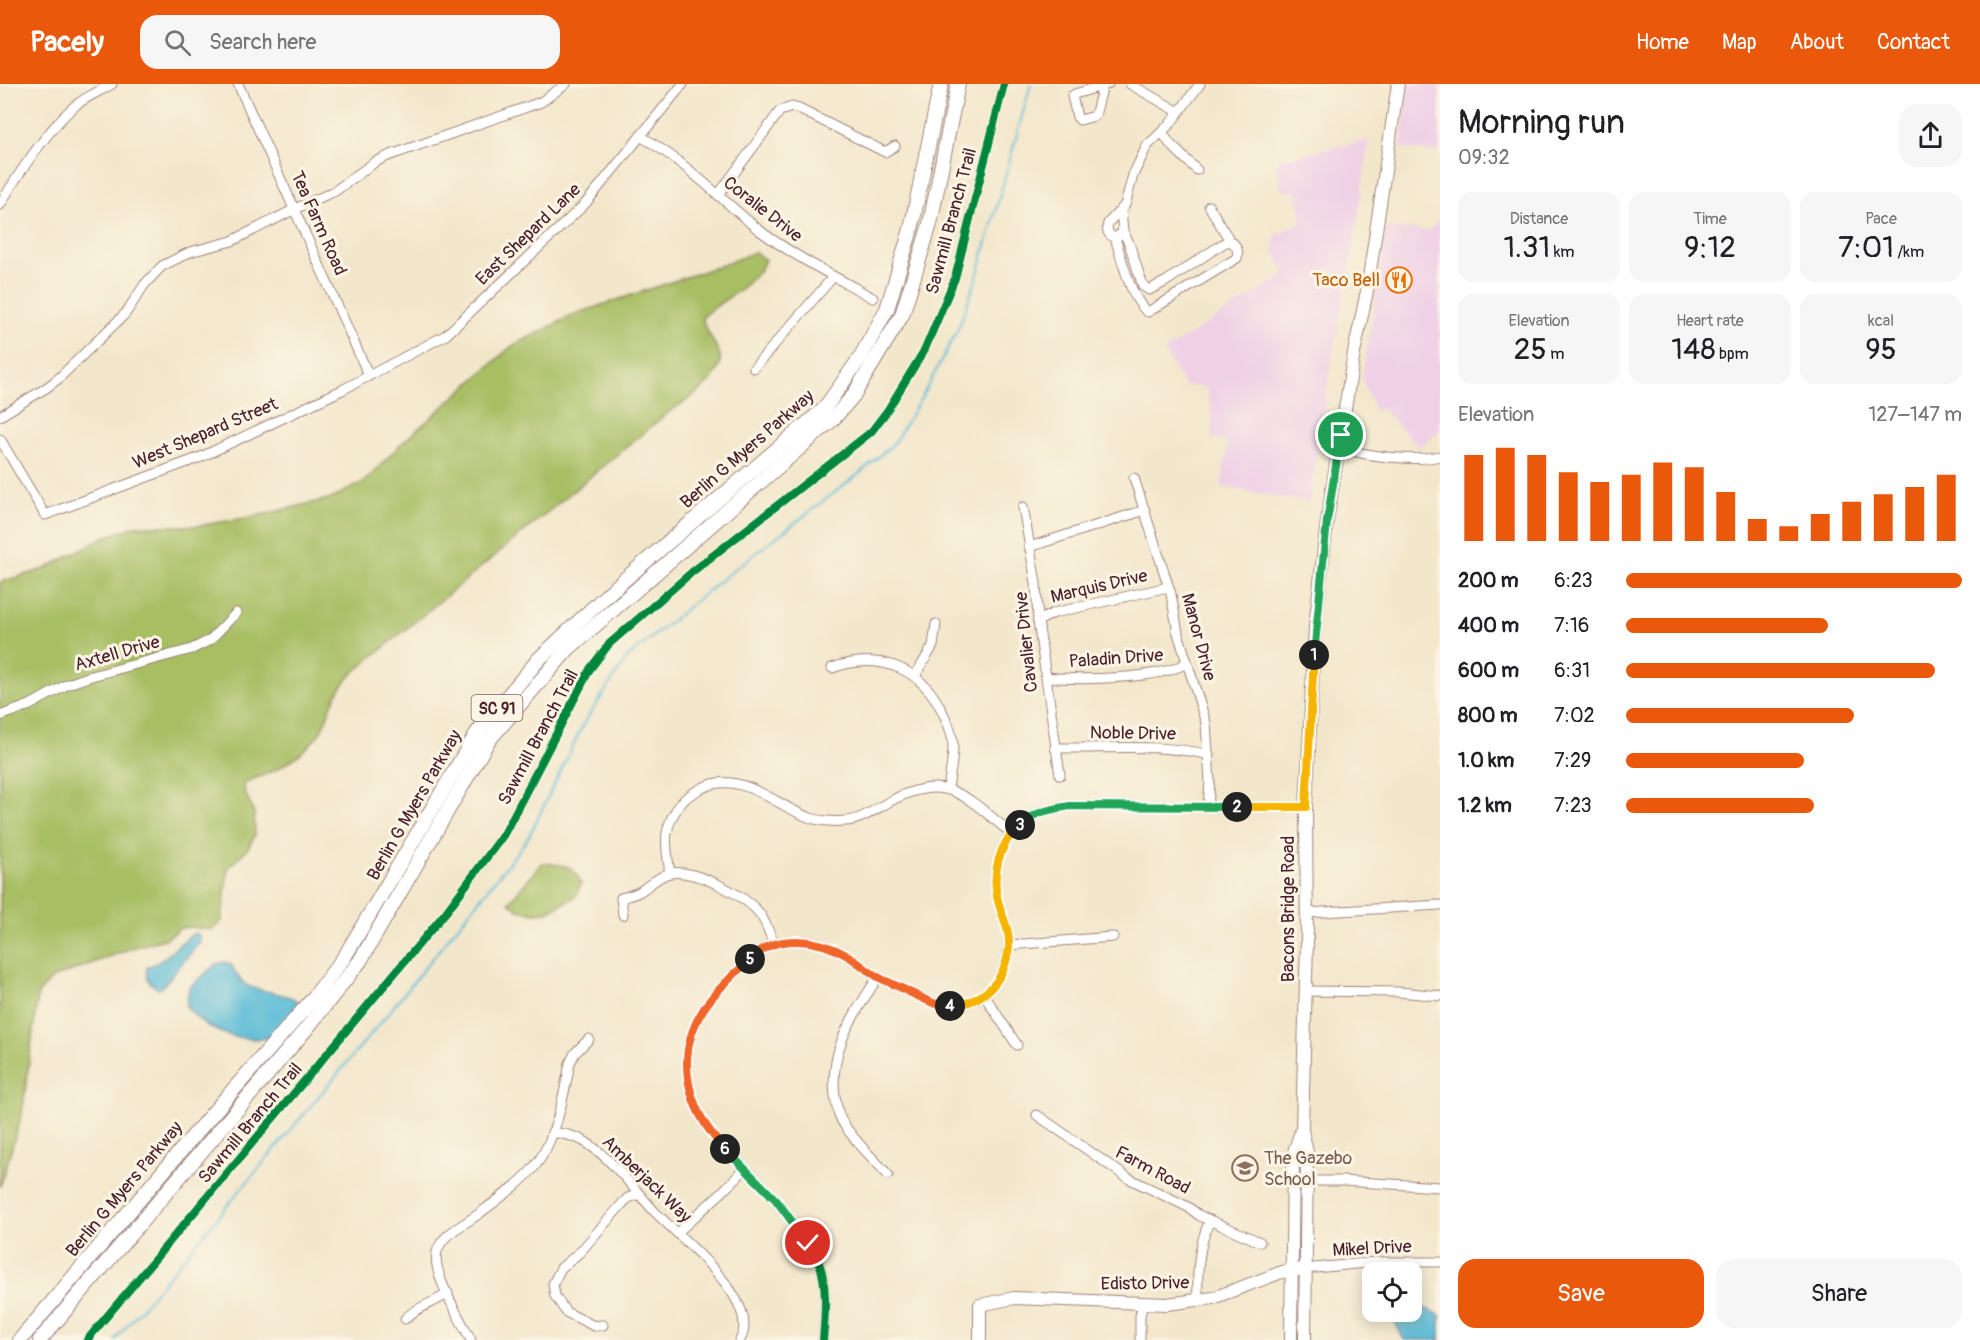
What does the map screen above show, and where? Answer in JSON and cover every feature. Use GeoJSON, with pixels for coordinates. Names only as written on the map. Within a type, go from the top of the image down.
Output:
{"type":"FeatureCollection","features":[{"type":"Feature","properties":{"kind":"main road"},"geometry":{"type":"LineString","coordinates":[[922,176],[933,84]]}},
{"type":"Feature","properties":{"kind":"main road","name":"Berlin G Myers Parkway"},"geometry":{"type":"LineString","coordinates":[[40,1340],[307,1028],[360,961],[488,741],[561,657],[829,414],[887,309],[911,228],[941,84]]}},
{"type":"Feature","properties":{"kind":"main road","name":"Berlin G Myers Parkway"},"geometry":{"type":"LineString","coordinates":[[20,1340],[312,1000],[345,956],[477,733],[538,659],[610,592],[853,396],[902,315],[930,224],[960,84]]}},
{"type":"Feature","properties":{"kind":"main road","name":"Bacons Bridge Road"},"geometry":{"type":"LineString","coordinates":[[1305,1340],[1307,1152],[1302,1130],[1307,913],[1306,807],[1315,627],[1327,521],[1354,353],[1367,291],[1398,84]]}},
{"type":"Feature","properties":{"kind":"main road"},"geometry":{"type":"LineString","coordinates":[[206,1121],[218,1132]]}},
{"type":"Feature","properties":{"kind":"main road","name":"Bacons Bridge Road"},"geometry":{"type":"LineString","coordinates":[[1291,1340],[1293,1155],[1302,1130]]}},
{"type":"Feature","properties":{"kind":"main road","name":"Edisto Drive"},"geometry":{"type":"LineString","coordinates":[[980,1340],[980,1305],[1014,1298],[1167,1304],[1213,1298],[1291,1271],[1305,1269]]}},
{"type":"Feature","properties":{"kind":"street"},"geometry":{"type":"LineString","coordinates":[[0,205],[17,178],[61,120],[76,105],[112,84]]}},
{"type":"Feature","properties":{"kind":"street","name":"Tea Farm Road"},"geometry":{"type":"LineString","coordinates":[[238,84],[369,376]]}},
{"type":"Feature","properties":{"kind":"street"},"geometry":{"type":"LineString","coordinates":[[0,416],[58,379],[125,314],[145,284],[162,266],[190,252],[232,241],[335,191],[375,162],[388,156],[541,102],[566,84]]}},
{"type":"Feature","properties":{"kind":"street","name":"East Shepard Lane"},"geometry":{"type":"LineString","coordinates":[[369,376],[446,335],[585,204],[683,84]]}},
{"type":"Feature","properties":{"kind":"street"},"geometry":{"type":"LineString","coordinates":[[1130,84],[1179,112]]}},
{"type":"Feature","properties":{"kind":"street"},"geometry":{"type":"LineString","coordinates":[[1115,238],[1109,236],[1108,223],[1127,200],[1138,163],[1150,141],[1162,132],[1200,84]]}},
{"type":"Feature","properties":{"kind":"street"},"geometry":{"type":"LineString","coordinates":[[718,195],[780,111],[792,107],[885,152],[895,146]]}},
{"type":"Feature","properties":{"kind":"street"},"geometry":{"type":"LineString","coordinates":[[1162,132],[1170,144],[1197,170]]}},
{"type":"Feature","properties":{"kind":"street","name":"Coralie Drive"},"geometry":{"type":"LineString","coordinates":[[640,136],[663,150],[784,248],[873,298]]}},
{"type":"Feature","properties":{"kind":"street"},"geometry":{"type":"LineString","coordinates":[[1115,238],[1131,287],[1145,311],[1151,311],[1237,258],[1237,249],[1209,206]]}},
{"type":"Feature","properties":{"kind":"street"},"geometry":{"type":"LineString","coordinates":[[1121,210],[1123,232],[1146,289],[1152,290],[1230,241]]}},
{"type":"Feature","properties":{"kind":"street"},"geometry":{"type":"LineString","coordinates":[[1115,238],[1123,232]]}},
{"type":"Feature","properties":{"kind":"street"},"geometry":{"type":"LineString","coordinates":[[1191,264],[1202,280]]}},
{"type":"Feature","properties":{"kind":"street"},"geometry":{"type":"LineString","coordinates":[[1178,273],[1188,288]]}},
{"type":"Feature","properties":{"kind":"street"},"geometry":{"type":"LineString","coordinates":[[754,368],[833,277]]}},
{"type":"Feature","properties":{"kind":"street","name":"West Shepard Street"},"geometry":{"type":"LineString","coordinates":[[0,439],[45,515],[201,457],[369,376]]}},
{"type":"Feature","properties":{"kind":"street"},"geometry":{"type":"LineString","coordinates":[[1339,447],[1356,452],[1409,459],[1440,456]]}},
{"type":"Feature","properties":{"kind":"street","name":"Manor Drive"},"geometry":{"type":"LineString","coordinates":[[1134,478],[1168,587],[1178,633],[1206,723],[1210,782],[1208,807]]}},
{"type":"Feature","properties":{"kind":"street","name":"Cavalier Drive"},"geometry":{"type":"LineString","coordinates":[[1023,507],[1036,583],[1038,621],[1060,775]]}},
{"type":"Feature","properties":{"kind":"street"},"geometry":{"type":"LineString","coordinates":[[1029,546],[1144,510]]}},
{"type":"Feature","properties":{"kind":"street","name":"Marquis Drive"},"geometry":{"type":"LineString","coordinates":[[1038,621],[1054,613],[1168,587]]}},
{"type":"Feature","properties":{"kind":"street","name":"Axtell Drive"},"geometry":{"type":"LineString","coordinates":[[0,716],[30,705],[68,684],[88,677],[192,649],[210,640],[236,612]]}},
{"type":"Feature","properties":{"kind":"street"},"geometry":{"type":"LineString","coordinates":[[915,676],[933,646],[936,624]]}},
{"type":"Feature","properties":{"kind":"street"},"geometry":{"type":"LineString","coordinates":[[832,668],[850,662],[868,661],[888,664],[915,676],[929,689],[941,706],[950,727],[953,746],[948,788]]}},
{"type":"Feature","properties":{"kind":"street","name":"Paladin Drive"},"geometry":{"type":"LineString","coordinates":[[1046,677],[1063,679],[1153,674],[1178,669],[1187,662]]}},
{"type":"Feature","properties":{"kind":"street","name":"Noble Drive"},"geometry":{"type":"LineString","coordinates":[[1055,748],[1156,749],[1209,755]]}},
{"type":"Feature","properties":{"kind":"street"},"geometry":{"type":"LineString","coordinates":[[670,873],[666,850],[666,830],[674,812],[687,796],[709,785],[732,783],[750,788],[810,818],[846,821],[862,817],[906,792],[925,788],[948,788],[967,798],[1011,833]]}},
{"type":"Feature","properties":{"kind":"street"},"geometry":{"type":"LineString","coordinates":[[823,1340],[824,1285],[817,1258],[787,1214],[712,1135],[700,1117],[689,1090],[686,1064],[691,1040],[700,1015],[711,999],[755,954],[774,944],[791,940],[831,947],[878,977],[931,1003],[947,1006],[966,1004],[984,995],[996,980],[1004,964],[1009,945],[1007,925],[998,900],[996,876],[999,853],[1011,833],[1028,818],[1049,809],[1070,806],[1306,807]]}},
{"type":"Feature","properties":{"kind":"street"},"geometry":{"type":"LineString","coordinates":[[623,915],[621,898],[637,892],[670,873],[689,874],[705,879],[746,901],[760,915],[774,944]]}},
{"type":"Feature","properties":{"kind":"street"},"geometry":{"type":"LineString","coordinates":[[1307,913],[1440,905]]}},
{"type":"Feature","properties":{"kind":"street"},"geometry":{"type":"LineString","coordinates":[[1009,945],[1113,937]]}},
{"type":"Feature","properties":{"kind":"street"},"geometry":{"type":"LineString","coordinates":[[878,977],[853,1016],[841,1041],[835,1060],[834,1084],[837,1112],[845,1126],[888,1175]]}},
{"type":"Feature","properties":{"kind":"street"},"geometry":{"type":"LineString","coordinates":[[1305,991],[1440,996]]}},
{"type":"Feature","properties":{"kind":"street"},"geometry":{"type":"LineString","coordinates":[[984,995],[1017,1045]]}},
{"type":"Feature","properties":{"kind":"street"},"geometry":{"type":"LineString","coordinates":[[471,1340],[436,1265],[437,1251],[452,1232],[480,1214],[524,1177],[539,1160],[552,1132],[570,1063],[575,1053],[589,1039]]}},
{"type":"Feature","properties":{"kind":"street","name":"Farm Road"},"geometry":{"type":"LineString","coordinates":[[1037,1114],[1128,1178],[1210,1220],[1260,1242]]}},
{"type":"Feature","properties":{"kind":"street","name":"Amberjack Way"},"geometry":{"type":"LineString","coordinates":[[552,1132],[569,1135],[596,1150],[705,1259],[739,1306],[744,1321],[740,1340]]}},
{"type":"Feature","properties":{"kind":"street"},"geometry":{"type":"LineString","coordinates":[[677,1233],[745,1168]]}},
{"type":"Feature","properties":{"kind":"street"},"geometry":{"type":"LineString","coordinates":[[1306,1181],[1440,1187]]}},
{"type":"Feature","properties":{"kind":"street"},"geometry":{"type":"LineString","coordinates":[[603,1325],[594,1326],[562,1308],[553,1290],[554,1279],[561,1268],[580,1252],[628,1198],[639,1194]]}},
{"type":"Feature","properties":{"kind":"street"},"geometry":{"type":"LineString","coordinates":[[1198,1300],[1196,1269],[1205,1230],[1210,1220]]}},
{"type":"Feature","properties":{"kind":"street","name":"Mikel Drive"},"geometry":{"type":"LineString","coordinates":[[1305,1269],[1376,1262],[1440,1262]]}},
{"type":"Feature","properties":{"kind":"street"},"geometry":{"type":"LineString","coordinates":[[405,1319],[414,1309],[448,1293]]}},
{"type":"Feature","properties":{"kind":"street"},"geometry":{"type":"LineString","coordinates":[[1140,1340],[1143,1303]]}},
{"type":"Feature","properties":{"kind":"shaded area"},"geometry":{"type":"Polygon","coordinates":[[[1408,84],[1440,84],[1440,153],[1401,148],[1408,84]]]}},
{"type":"Feature","properties":{"kind":"shaded area"},"geometry":{"type":"Polygon","coordinates":[[[1369,140],[1354,243],[1333,353],[1309,502],[1221,487],[1228,441],[1211,438],[1213,419],[1206,387],[1185,386],[1164,351],[1286,274],[1273,250],[1275,235],[1302,222],[1296,192],[1281,191],[1276,160],[1369,140]]]}},
{"type":"Feature","properties":{"kind":"shaded area"},"geometry":{"type":"Polygon","coordinates":[[[1440,218],[1440,430],[1419,448],[1382,408],[1375,412],[1362,380],[1386,227],[1429,231],[1440,218]]]}},
{"type":"Feature","properties":{"kind":"green space"},"geometry":{"type":"Polygon","coordinates":[[[755,252],[765,260],[754,277],[702,318],[720,356],[719,365],[709,382],[665,415],[353,673],[338,693],[319,734],[304,751],[276,769],[245,782],[244,790],[254,813],[255,835],[248,848],[228,868],[222,921],[212,930],[181,928],[165,939],[132,948],[53,978],[38,994],[22,1114],[0,1187],[0,582],[45,569],[102,538],[136,526],[197,526],[256,516],[333,498],[365,481],[401,444],[512,346],[575,314],[755,252]]]}},
{"type":"Feature","properties":{"kind":"green space"},"geometry":{"type":"Polygon","coordinates":[[[542,863],[566,866],[575,872],[581,884],[575,897],[547,912],[535,913],[518,910],[509,902],[542,863]]]}},
{"type":"Feature","properties":{"kind":"water"},"geometry":{"type":"Polygon","coordinates":[[[195,933],[199,935],[200,942],[161,988],[158,989],[152,985],[148,980],[147,967],[160,961],[195,933]]]}},
{"type":"Feature","properties":{"kind":"water"},"geometry":{"type":"Polygon","coordinates":[[[225,962],[231,965],[245,984],[293,998],[300,1003],[304,1010],[305,1020],[292,1030],[260,1039],[243,1038],[211,1028],[186,1006],[189,988],[216,964],[225,962]]]}},
{"type":"Feature","properties":{"kind":"water"},"geometry":{"type":"Polygon","coordinates":[[[1422,1307],[1440,1315],[1440,1340],[1404,1340],[1395,1322],[1422,1322],[1422,1307]]]}},
{"type":"Feature","properties":{"kind":"waterway"},"geometry":{"type":"LineString","coordinates":[[115,1340],[386,1016],[516,854],[529,836],[584,723],[627,658],[722,579],[860,473],[893,444],[922,397],[957,331],[977,277],[1031,84]]}},
{"type":"Feature","properties":{"kind":"cycle path","name":"Sawmill Branch Trail"},"geometry":{"type":"LineString","coordinates":[[87,1340],[446,912],[504,834],[590,669],[609,644],[692,572],[871,432],[887,411],[925,349],[955,278],[1004,84]]}},
{"type":"Feature","properties":{"kind":"cycle path"},"geometry":{"type":"LineString","coordinates":[[823,1340],[825,1289],[815,1253],[783,1209],[711,1134],[693,1101],[688,1070],[691,1038],[704,1009],[720,988],[762,949],[778,943],[801,941],[814,942],[833,948],[877,977],[926,1000],[953,1006],[973,1002],[996,983],[1004,965],[1008,936],[996,888],[997,865],[1000,853],[1011,832],[1029,817],[1044,811],[1070,806],[1306,807]]}},
{"type":"Feature","properties":{"kind":"place","name":"Taco Bell"},"geometry":{"type":"Point","coordinates":[1399,280]}},
{"type":"Feature","properties":{"kind":"place","name":"The Gazebo School"},"geometry":{"type":"Point","coordinates":[1245,1168]}},
{"type":"Feature","properties":{"kind":"route"},"geometry":{"type":"LineString","coordinates":[[808,1243],[776,1200],[712,1135],[696,1110],[689,1090],[686,1064],[700,1015],[722,986],[755,954],[765,947],[791,940],[831,947],[878,977],[931,1003],[947,1006],[966,1004],[984,995],[996,980],[1004,964],[1009,945],[1007,925],[998,900],[996,876],[999,853],[1011,833],[1028,818],[1049,809],[1070,806],[1306,807],[1315,627],[1327,521],[1341,435]]}}]}
